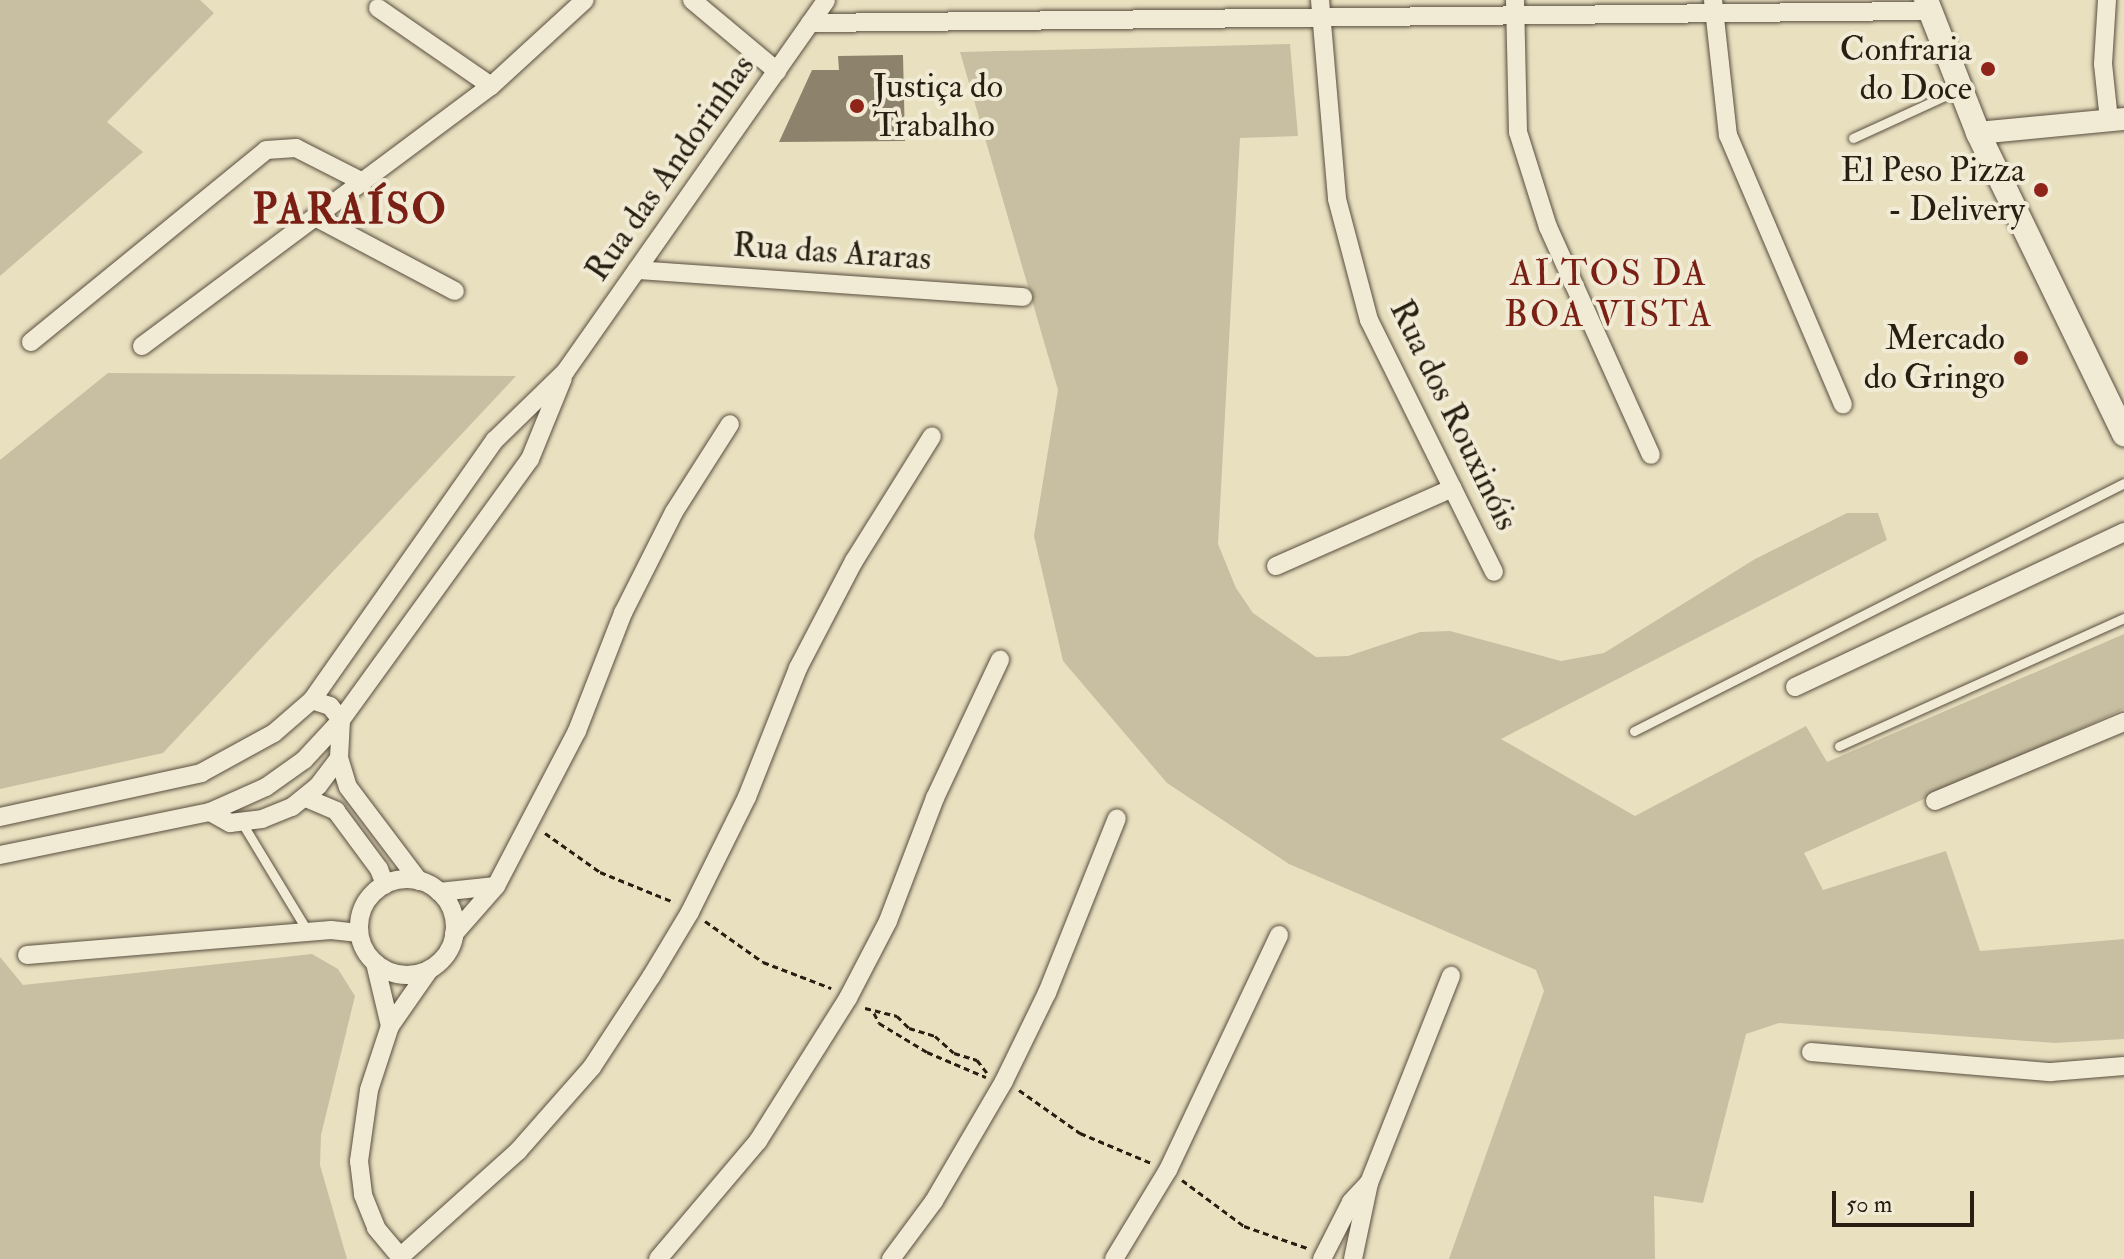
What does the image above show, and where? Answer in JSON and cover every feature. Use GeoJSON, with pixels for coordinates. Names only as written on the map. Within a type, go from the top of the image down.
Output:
{"type":"FeatureCollection","features":[{"type":"Feature","properties":{"kind":"main road"},"geometry":{"type":"LineString","coordinates":[[1926,6],[1978,133],[2124,434]]}},
{"type":"Feature","properties":{"kind":"street"},"geometry":{"type":"LineString","coordinates":[[142,346],[491,86],[585,0]]}},
{"type":"Feature","properties":{"kind":"street"},"geometry":{"type":"LineString","coordinates":[[692,0],[777,71]]}},
{"type":"Feature","properties":{"kind":"street","name":"Rua das Andorinhas"},"geometry":{"type":"LineString","coordinates":[[565,372],[826,0]]}},
{"type":"Feature","properties":{"kind":"street"},"geometry":{"type":"LineString","coordinates":[[1978,133],[2116,119],[2103,64],[2107,0]]}},
{"type":"Feature","properties":{"kind":"street"},"geometry":{"type":"LineString","coordinates":[[810,23],[1320,9],[1926,6]]}},
{"type":"Feature","properties":{"kind":"street"},"geometry":{"type":"LineString","coordinates":[[1714,7],[1728,135],[1843,404]]}},
{"type":"Feature","properties":{"kind":"street"},"geometry":{"type":"LineString","coordinates":[[378,8],[491,86]]}},
{"type":"Feature","properties":{"kind":"street"},"geometry":{"type":"LineString","coordinates":[[1515,8],[1518,132],[1548,227],[1651,455]]}},
{"type":"Feature","properties":{"kind":"street","name":"Rua dos Rouxinóis"},"geometry":{"type":"LineString","coordinates":[[1320,9],[1337,199],[1369,320],[1494,572]]}},
{"type":"Feature","properties":{"kind":"street"},"geometry":{"type":"LineString","coordinates":[[31,342],[266,150],[296,148],[363,182]]}},
{"type":"Feature","properties":{"kind":"street"},"geometry":{"type":"LineString","coordinates":[[317,218],[455,291]]}},
{"type":"Feature","properties":{"kind":"street","name":"Rua das Araras"},"geometry":{"type":"LineString","coordinates":[[637,270],[1023,297]]}},
{"type":"Feature","properties":{"kind":"street"},"geometry":{"type":"LineString","coordinates":[[0,817],[201,773],[274,733],[312,700],[495,440],[565,372]]}},
{"type":"Feature","properties":{"kind":"street"},"geometry":{"type":"LineString","coordinates":[[0,855],[210,812],[266,787],[304,760],[341,720],[530,459],[565,372]]}},
{"type":"Feature","properties":{"kind":"street"},"geometry":{"type":"LineString","coordinates":[[730,424],[674,512],[623,613],[577,731],[496,886],[454,934],[446,955],[429,970],[390,1026],[369,1090],[359,1161],[363,1195],[376,1228],[401,1258],[518,1151],[592,1067],[651,977],[690,912],[747,797],[798,668],[854,561],[932,436]]}},
{"type":"Feature","properties":{"kind":"street"},"geometry":{"type":"LineString","coordinates":[[1276,566],[1453,488]]}},
{"type":"Feature","properties":{"kind":"street"},"geometry":{"type":"LineString","coordinates":[[1795,687],[2124,532]]}},
{"type":"Feature","properties":{"kind":"street"},"geometry":{"type":"LineString","coordinates":[[658,1259],[758,1141],[848,998],[888,921],[935,798],[1000,660]]}},
{"type":"Feature","properties":{"kind":"street"},"geometry":{"type":"LineString","coordinates":[[312,700],[330,706],[341,720],[339,758],[348,787],[419,881],[439,892],[452,911],[454,934]]}},
{"type":"Feature","properties":{"kind":"street"},"geometry":{"type":"LineString","coordinates":[[1935,801],[2124,722]]}},
{"type":"Feature","properties":{"kind":"street"},"geometry":{"type":"LineString","coordinates":[[210,812],[230,823],[277,814],[306,798],[339,758]]}},
{"type":"Feature","properties":{"kind":"street"},"geometry":{"type":"LineString","coordinates":[[306,798],[336,811],[379,869],[385,885]]}},
{"type":"Feature","properties":{"kind":"street"},"geometry":{"type":"LineString","coordinates":[[891,1259],[934,1201],[1004,1081],[1047,993],[1117,818]]}},
{"type":"Feature","properties":{"kind":"street"},"geometry":{"type":"LineString","coordinates":[[390,1026],[375,963],[359,933],[362,910],[385,885],[419,881]]}},
{"type":"Feature","properties":{"kind":"street"},"geometry":{"type":"LineString","coordinates":[[439,892],[496,886]]}},
{"type":"Feature","properties":{"kind":"street"},"geometry":{"type":"LineString","coordinates":[[27,955],[308,932],[359,933]]}},
{"type":"Feature","properties":{"kind":"street"},"geometry":{"type":"LineString","coordinates":[[1114,1259],[1168,1170],[1279,935]]}},
{"type":"Feature","properties":{"kind":"street"},"geometry":{"type":"LineString","coordinates":[[375,963],[406,975],[429,970]]}},
{"type":"Feature","properties":{"kind":"street"},"geometry":{"type":"LineString","coordinates":[[1353,1259],[1369,1183],[1451,976]]}},
{"type":"Feature","properties":{"kind":"street"},"geometry":{"type":"LineString","coordinates":[[1811,1052],[2051,1072],[2124,1066]]}},
{"type":"Feature","properties":{"kind":"street"},"geometry":{"type":"LineString","coordinates":[[1322,1259],[1351,1202],[1369,1183]]}},
{"type":"Feature","properties":{"kind":"lane"},"geometry":{"type":"LineString","coordinates":[[1853,138],[1960,89]]}},
{"type":"Feature","properties":{"kind":"lane"},"geometry":{"type":"LineString","coordinates":[[1634,731],[2124,483]]}},
{"type":"Feature","properties":{"kind":"lane"},"geometry":{"type":"LineString","coordinates":[[1839,746],[2124,618]]}},
{"type":"Feature","properties":{"kind":"lane"},"geometry":{"type":"LineString","coordinates":[[242,823],[308,932]]}},
{"type":"Feature","properties":{"kind":"path"},"geometry":{"type":"LineString","coordinates":[[874,1013],[897,1016],[909,1028],[935,1036],[954,1053],[977,1060],[988,1077],[950,1061],[879,1023],[874,1013]]}},
{"type":"Feature","properties":{"kind":"path"},"geometry":{"type":"LineString","coordinates":[[905,1036],[909,1028]]}},
{"type":"Feature","properties":{"kind":"path"},"geometry":{"type":"LineString","coordinates":[[950,1061],[954,1053]]}},
{"type":"Feature","properties":{"kind":"shaded area"},"geometry":{"type":"Polygon","coordinates":[[[0,0],[200,0],[214,13],[107,122],[143,152],[0,276],[0,0]]]}},
{"type":"Feature","properties":{"kind":"shaded area"},"geometry":{"type":"Polygon","coordinates":[[[1290,44],[1298,136],[1240,138],[1218,544],[1236,588],[1253,613],[1316,657],[1348,656],[1420,632],[1450,631],[1561,661],[1604,653],[1755,559],[1847,513],[1878,513],[1887,540],[1501,739],[1635,816],[1806,726],[1827,762],[2124,634],[2124,709],[1804,853],[1823,890],[1946,851],[1980,951],[2124,939],[2124,1039],[2055,1043],[1779,1023],[1746,1034],[1703,1203],[1654,1196],[1655,1259],[1449,1259],[1544,991],[1536,970],[1289,864],[1167,783],[1063,661],[1034,536],[1058,390],[960,52],[1290,44]]]}},
{"type":"Feature","properties":{"kind":"shaded area"},"geometry":{"type":"Polygon","coordinates":[[[108,373],[516,376],[163,753],[0,789],[0,460],[108,373]]]}},
{"type":"Feature","properties":{"kind":"shaded area"},"geometry":{"type":"Polygon","coordinates":[[[312,954],[338,969],[355,996],[321,1135],[320,1165],[347,1259],[0,1259],[0,957],[23,985],[312,954]]]}},
{"type":"Feature","properties":{"kind":"building"},"geometry":{"type":"Polygon","coordinates":[[[903,55],[905,141],[779,142],[812,70],[839,70],[838,56],[903,55]]]}},
{"type":"Feature","properties":{"kind":"place","name":"Confraria do Doce"},"geometry":{"type":"Point","coordinates":[1988,69]}},
{"type":"Feature","properties":{"kind":"place","name":"Justiça do Trabalho"},"geometry":{"type":"Point","coordinates":[857,106]}},
{"type":"Feature","properties":{"kind":"place","name":"El Peso Pizza - Delivery"},"geometry":{"type":"Point","coordinates":[2041,190]}},
{"type":"Feature","properties":{"kind":"place","name":"Mercado do Gringo"},"geometry":{"type":"Point","coordinates":[2021,358]}},
{"type":"Feature","properties":{"kind":"district","name":"PARAÍSO"},"geometry":{"type":"Point","coordinates":[350,210]}},
{"type":"Feature","properties":{"kind":"district","name":"ALTOS DA BOA VISTA"},"geometry":{"type":"Point","coordinates":[1609,294]}}]}
